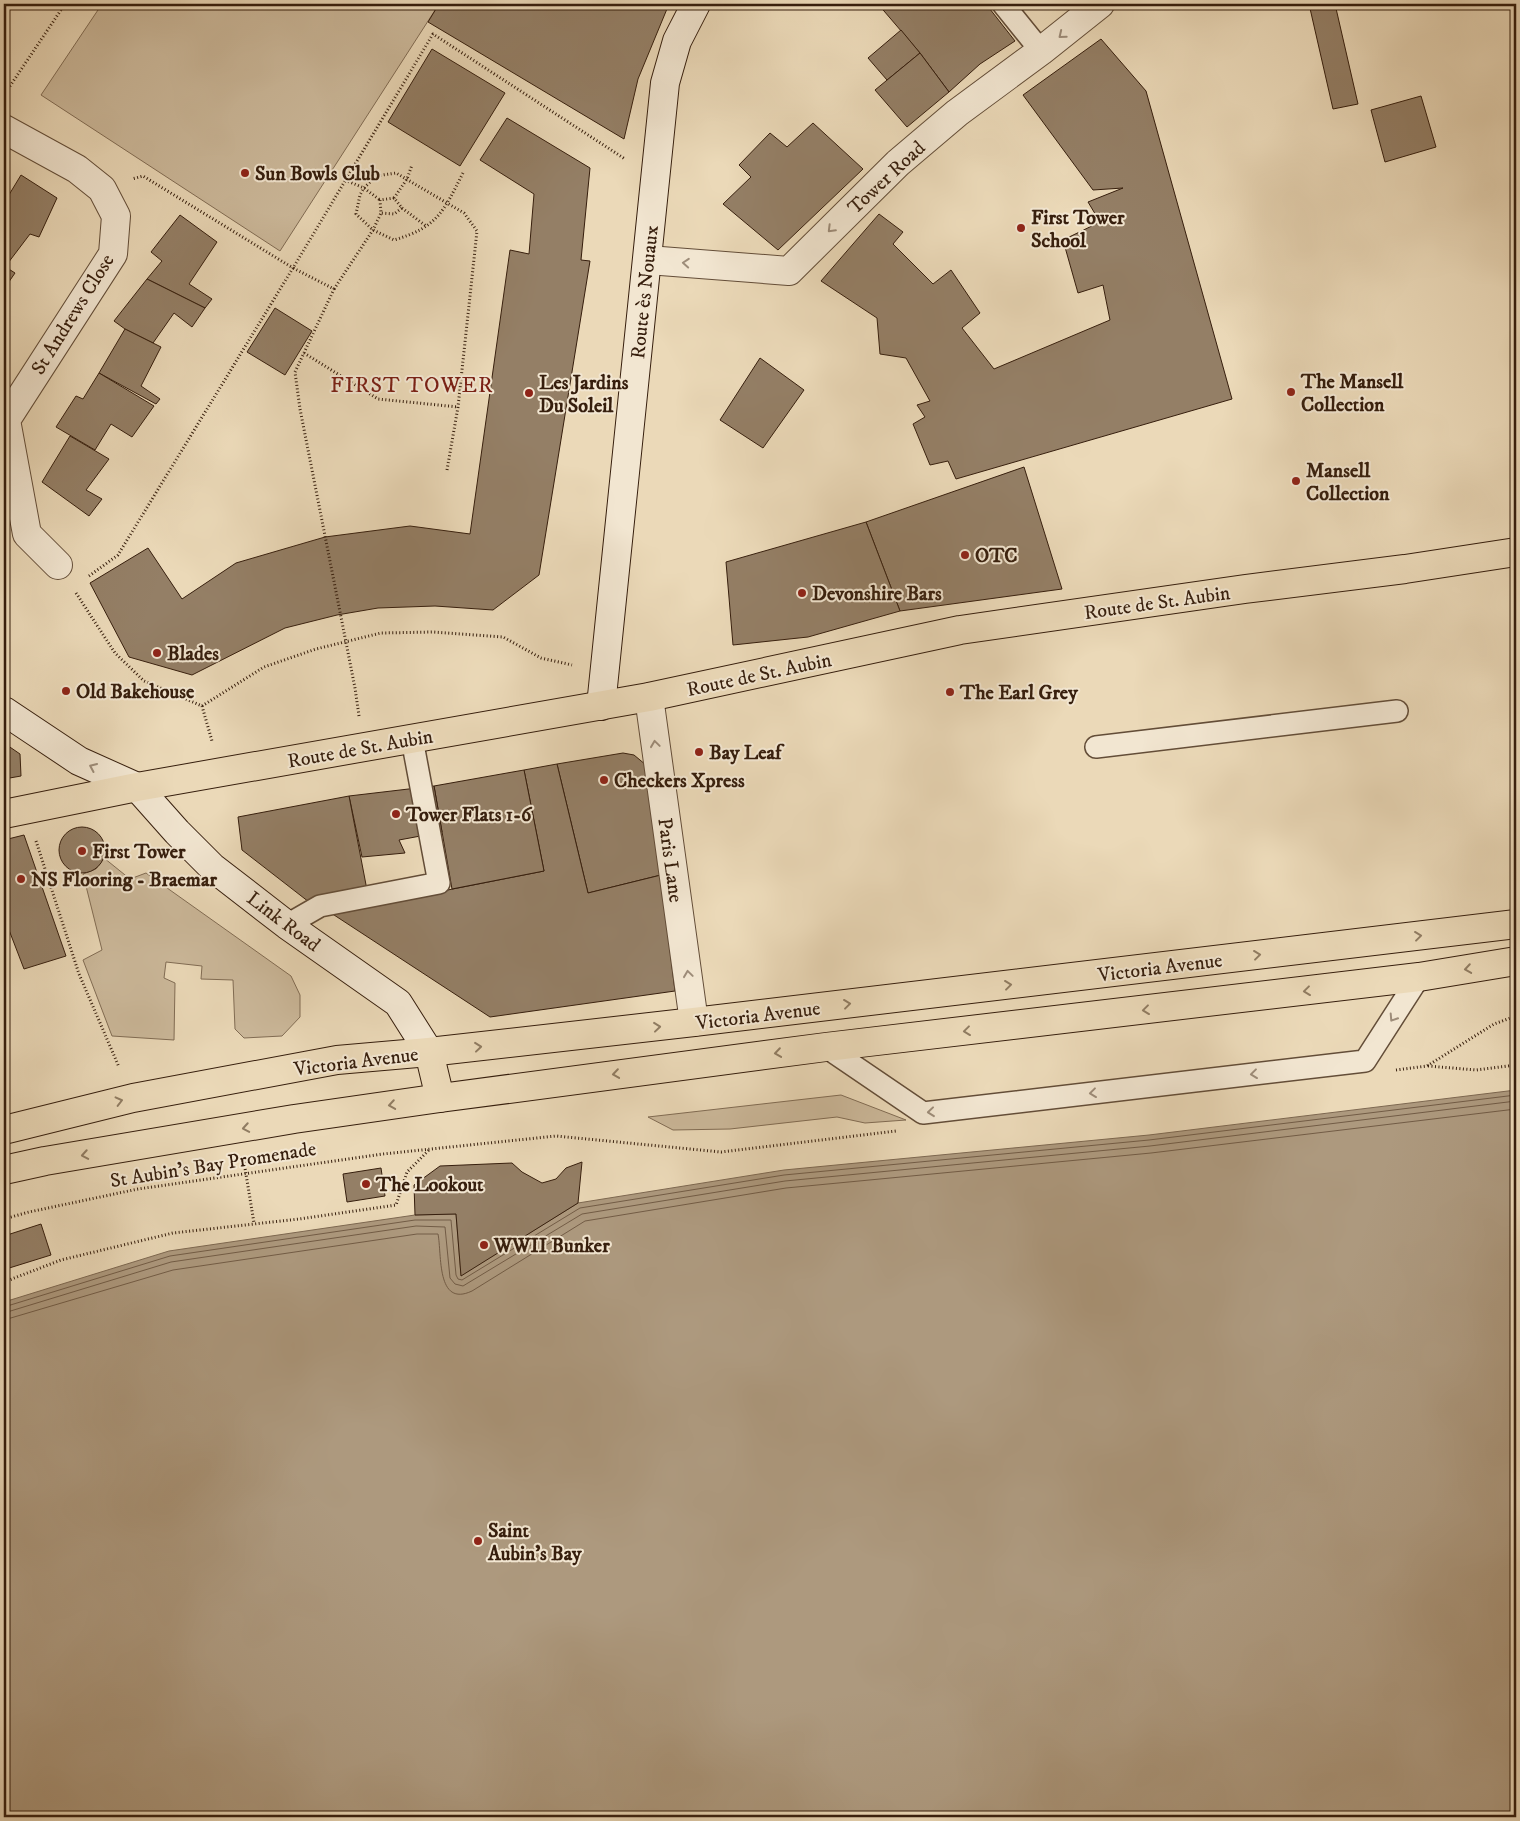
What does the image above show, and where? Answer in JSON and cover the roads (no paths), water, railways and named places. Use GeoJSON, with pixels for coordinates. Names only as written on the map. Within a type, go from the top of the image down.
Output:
{"type":"FeatureCollection","features":[{"type":"Feature","properties":{"kind":"main road","name":"Route de St. Aubin"},"geometry":{"type":"LineString","coordinates":[[14,812],[137,787],[649,697],[960,630],[1253,588],[1406,569],[1516,552]]}},
{"type":"Feature","properties":{"kind":"main road","name":"Victoria Avenue"},"geometry":{"type":"LineString","coordinates":[[4,1130],[133,1098],[337,1060],[430,1052],[694,1022],[1516,924]]}},
{"type":"Feature","properties":{"kind":"main road","name":"Victoria Avenue"},"geometry":{"type":"LineString","coordinates":[[4,1170],[45,1161],[440,1098],[826,1047],[1419,977],[1516,961]]}},
{"type":"Feature","properties":{"kind":"main road"},"geometry":{"type":"LineString","coordinates":[[430,1052],[440,1098]]}},
{"type":"Feature","properties":{"kind":"street","name":"Route ès Nouaux"},"geometry":{"type":"LineString","coordinates":[[601,706],[665,83],[677,41],[696,4]]}},
{"type":"Feature","properties":{"kind":"street","name":"Tower Road"},"geometry":{"type":"LineString","coordinates":[[648,260],[789,271],[898,163],[957,113],[1042,51],[1100,4]]}},
{"type":"Feature","properties":{"kind":"street","name":"St Andrews Close"},"geometry":{"type":"LineString","coordinates":[[4,129],[77,169],[102,189],[116,216],[113,254],[6,420],[27,534],[58,565]]}},
{"type":"Feature","properties":{"kind":"street","name":"Paris Lane"},"geometry":{"type":"LineString","coordinates":[[649,697],[694,1022]]}},
{"type":"Feature","properties":{"kind":"street"},"geometry":{"type":"LineString","coordinates":[[4,711],[79,761],[137,787]]}},
{"type":"Feature","properties":{"kind":"street","name":"Link Road"},"geometry":{"type":"LineString","coordinates":[[137,787],[177,832],[212,867],[287,925],[398,1003],[430,1052]]}},
{"type":"Feature","properties":{"kind":"lane"},"geometry":{"type":"LineString","coordinates":[[1004,4],[1042,51]]}},
{"type":"Feature","properties":{"kind":"lane"},"geometry":{"type":"LineString","coordinates":[[1096,747],[1397,710]]}},
{"type":"Feature","properties":{"kind":"lane"},"geometry":{"type":"LineString","coordinates":[[287,925],[320,906],[439,883],[412,738]]}},
{"type":"Feature","properties":{"kind":"lane"},"geometry":{"type":"LineString","coordinates":[[826,1047],[923,1113],[933,1112],[1365,1060],[1419,977]]}},
{"type":"Feature","properties":{"kind":"water","name":"Saint Aubin's Bay"},"geometry":{"type":"Polygon","coordinates":[[[1516,1090],[1516,1817],[4,1817],[4,1302],[169,1251],[415,1215],[456,1214],[461,1275],[578,1203],[784,1170],[1149,1135],[1516,1090]]]}},
{"type":"Feature","properties":{"kind":"place","name":"Sun Bowls Club"},"geometry":{"type":"Point","coordinates":[245,173]}},
{"type":"Feature","properties":{"kind":"place","name":"First Tower School"},"geometry":{"type":"Point","coordinates":[1021,228]}},
{"type":"Feature","properties":{"kind":"place","name":"The Mansell Collection"},"geometry":{"type":"Point","coordinates":[1291,392]}},
{"type":"Feature","properties":{"kind":"place","name":"Les Jardins Du Soleil"},"geometry":{"type":"Point","coordinates":[529,393]}},
{"type":"Feature","properties":{"kind":"place","name":"Mansell Collection"},"geometry":{"type":"Point","coordinates":[1296,481]}},
{"type":"Feature","properties":{"kind":"place","name":"OTC"},"geometry":{"type":"Point","coordinates":[965,555]}},
{"type":"Feature","properties":{"kind":"place","name":"Devonshire Bars"},"geometry":{"type":"Point","coordinates":[802,593]}},
{"type":"Feature","properties":{"kind":"place","name":"Blades"},"geometry":{"type":"Point","coordinates":[157,653]}},
{"type":"Feature","properties":{"kind":"place","name":"Old Bakehouse"},"geometry":{"type":"Point","coordinates":[66,691]}},
{"type":"Feature","properties":{"kind":"place","name":"The Earl Grey"},"geometry":{"type":"Point","coordinates":[950,692]}},
{"type":"Feature","properties":{"kind":"place","name":"Bay Leaf"},"geometry":{"type":"Point","coordinates":[699,752]}},
{"type":"Feature","properties":{"kind":"place","name":"Checkers Xpress"},"geometry":{"type":"Point","coordinates":[604,780]}},
{"type":"Feature","properties":{"kind":"place","name":"Tower Flats 1-6"},"geometry":{"type":"Point","coordinates":[396,814]}},
{"type":"Feature","properties":{"kind":"place","name":"First Tower"},"geometry":{"type":"Point","coordinates":[82,851]}},
{"type":"Feature","properties":{"kind":"place","name":"NS Flooring - Braemar"},"geometry":{"type":"Point","coordinates":[21,879]}},
{"type":"Feature","properties":{"kind":"place","name":"The Lookout"},"geometry":{"type":"Point","coordinates":[366,1184]}},
{"type":"Feature","properties":{"kind":"place","name":"WWII Bunker"},"geometry":{"type":"Point","coordinates":[484,1245]}},
{"type":"Feature","properties":{"kind":"place","name":"Saint Aubin's Bay"},"geometry":{"type":"Point","coordinates":[478,1541]}},
{"type":"Feature","properties":{"kind":"district","name":"FIRST TOWER"},"geometry":{"type":"Point","coordinates":[412,384]}}]}
